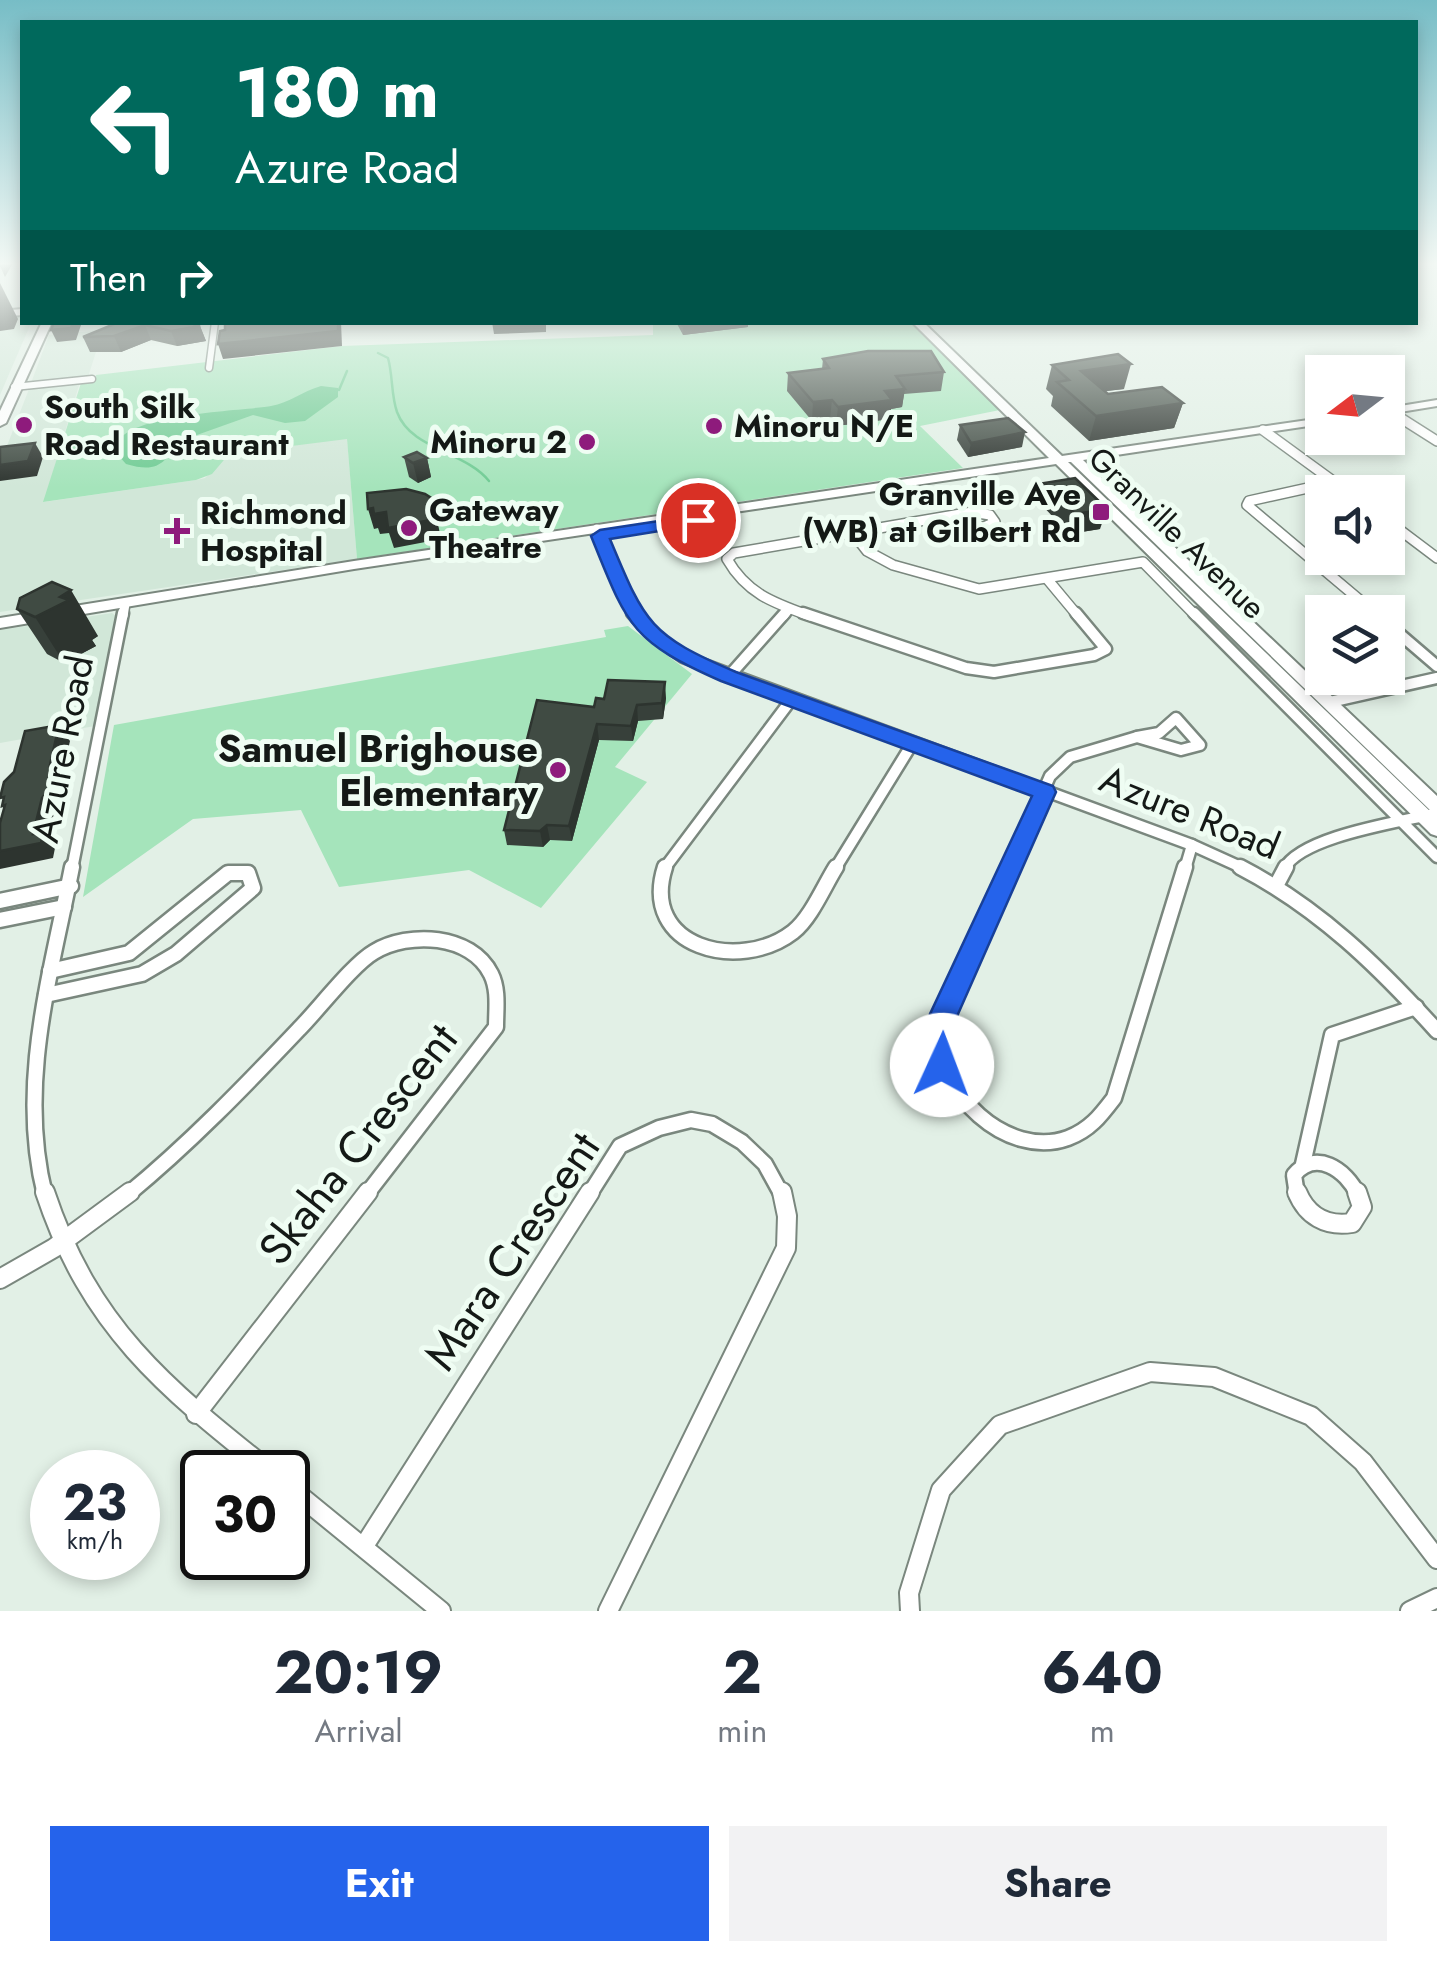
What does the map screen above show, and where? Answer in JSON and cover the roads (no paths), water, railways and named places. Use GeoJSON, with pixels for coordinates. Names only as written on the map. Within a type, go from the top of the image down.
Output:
{"type":"FeatureCollection","features":[{"type":"Feature","properties":{"kind":"main road"},"geometry":{"type":"LineString","coordinates":[[0,423],[30,338]]}},
{"type":"Feature","properties":{"kind":"main road"},"geometry":{"type":"LineString","coordinates":[[20,367],[31,364],[41,338]]}},
{"type":"Feature","properties":{"kind":"main road","name":"Granville Avenue"},"geometry":{"type":"LineString","coordinates":[[935,338],[1330,702],[1434,816]]}},
{"type":"Feature","properties":{"kind":"main road","name":"Granville Avenue"},"geometry":{"type":"LineString","coordinates":[[948,338],[1434,816]]}},
{"type":"Feature","properties":{"kind":"main road"},"geometry":{"type":"LineString","coordinates":[[1405,408],[1437,403]]}},
{"type":"Feature","properties":{"kind":"main road"},"geometry":{"type":"LineString","coordinates":[[0,623],[863,496],[874,490],[1305,424]]}},
{"type":"Feature","properties":{"kind":"street"},"geometry":{"type":"LineString","coordinates":[[209,368],[213,338]]}},
{"type":"Feature","properties":{"kind":"street"},"geometry":{"type":"LineString","coordinates":[[14,388],[92,378]]}},
{"type":"Feature","properties":{"kind":"street"},"geometry":{"type":"LineString","coordinates":[[1405,421],[1437,441]]}},
{"type":"Feature","properties":{"kind":"street"},"geometry":{"type":"LineString","coordinates":[[1263,430],[1324,475]]}},
{"type":"Feature","properties":{"kind":"street"},"geometry":{"type":"LineString","coordinates":[[1305,488],[1249,500],[1248,505],[1305,553]]}},
{"type":"Feature","properties":{"kind":"street"},"geometry":{"type":"LineString","coordinates":[[948,517],[978,528],[988,528],[995,522],[981,512],[948,517],[853,533],[728,555],[746,588],[788,610],[966,668],[994,672],[1102,652],[1105,644],[1048,580]]}},
{"type":"Feature","properties":{"kind":"street","name":"Azure Road"},"geometry":{"type":"LineString","coordinates":[[599,532],[618,586],[637,620],[683,656],[791,700],[1192,845],[1278,884],[1355,941],[1437,1032]]}},
{"type":"Feature","properties":{"kind":"street"},"geometry":{"type":"LineString","coordinates":[[853,533],[879,558],[954,584],[995,589],[1143,562],[1437,857]]}},
{"type":"Feature","properties":{"kind":"street"},"geometry":{"type":"LineString","coordinates":[[1405,534],[1437,558]]}},
{"type":"Feature","properties":{"kind":"street"},"geometry":{"type":"LineString","coordinates":[[1330,575],[1354,595]]}},
{"type":"Feature","properties":{"kind":"street","name":"Azure Road"},"geometry":{"type":"LineString","coordinates":[[125,604],[35,1054],[32,1120],[39,1172],[61,1243],[96,1309],[135,1358],[242,1450]]}},
{"type":"Feature","properties":{"kind":"street"},"geometry":{"type":"LineString","coordinates":[[728,676],[788,610]]}},
{"type":"Feature","properties":{"kind":"street"},"geometry":{"type":"LineString","coordinates":[[1405,639],[1437,666]]}},
{"type":"Feature","properties":{"kind":"street"},"geometry":{"type":"LineString","coordinates":[[1330,702],[1437,678]]}},
{"type":"Feature","properties":{"kind":"street"},"geometry":{"type":"LineString","coordinates":[[791,700],[667,861],[659,878],[658,896],[668,921],[684,938],[712,951],[748,953],[780,942],[797,930],[912,744]]}},
{"type":"Feature","properties":{"kind":"street"},"geometry":{"type":"LineString","coordinates":[[1137,737],[1180,750],[1200,745],[1176,718],[1159,733],[1137,737],[1070,757],[1052,772],[940,1028],[942,1065],[960,1100],[987,1122],[1014,1136],[1062,1139],[1088,1130],[1107,1112],[1192,845]]}},
{"type":"Feature","properties":{"kind":"street"},"geometry":{"type":"LineString","coordinates":[[1278,884],[1289,860],[1314,845],[1434,816]]}},
{"type":"Feature","properties":{"kind":"street"},"geometry":{"type":"LineString","coordinates":[[46,995],[142,974],[176,954],[253,888],[248,874],[228,873],[129,953],[50,971]]}},
{"type":"Feature","properties":{"kind":"street"},"geometry":{"type":"LineString","coordinates":[[0,901],[71,886]]}},
{"type":"Feature","properties":{"kind":"street"},"geometry":{"type":"LineString","coordinates":[[0,920],[64,907]]}},
{"type":"Feature","properties":{"kind":"street","name":"Skaha Crescent"},"geometry":{"type":"LineString","coordinates":[[61,1243],[164,1163],[373,952],[414,938],[443,938],[462,946],[487,965],[496,989],[496,1027],[196,1414]]}},
{"type":"Feature","properties":{"kind":"street"},"geometry":{"type":"LineString","coordinates":[[1303,1164],[1324,1163],[1354,1186],[1362,1207],[1352,1223],[1331,1224],[1319,1219],[1300,1201],[1294,1175],[1303,1164],[1332,1035],[1416,1007]]}},
{"type":"Feature","properties":{"kind":"street","name":"Mara Crescent"},"geometry":{"type":"LineString","coordinates":[[364,1546],[620,1146],[654,1129],[699,1120],[726,1130],[764,1159],[778,1177],[790,1220],[786,1248],[608,1611]]}},
{"type":"Feature","properties":{"kind":"street"},"geometry":{"type":"LineString","coordinates":[[0,1279],[61,1243]]}},
{"type":"Feature","properties":{"kind":"street"},"geometry":{"type":"LineString","coordinates":[[910,1611],[909,1592],[942,1490],[1000,1426],[1150,1372],[1214,1377],[1311,1416],[1364,1462],[1410,1518],[1437,1559]]}},
{"type":"Feature","properties":{"kind":"street"},"geometry":{"type":"LineString","coordinates":[[310,1503],[441,1611]]}},
{"type":"Feature","properties":{"kind":"street"},"geometry":{"type":"LineString","coordinates":[[1410,1611],[1437,1598]]}},
{"type":"Feature","properties":{"kind":"waterway"},"geometry":{"type":"LineString","coordinates":[[378,353],[388,358],[395,406],[404,425],[489,481]]}},
{"type":"Feature","properties":{"kind":"waterway"},"geometry":{"type":"LineString","coordinates":[[339,390],[347,371]]}},
{"type":"Feature","properties":{"kind":"place","name":"South Silk Road Restaurant"},"geometry":{"type":"Point","coordinates":[24,425]}},
{"type":"Feature","properties":{"kind":"place","name":"Minoru N/E"},"geometry":{"type":"Point","coordinates":[714,426]}},
{"type":"Feature","properties":{"kind":"place","name":"Minoru 2"},"geometry":{"type":"Point","coordinates":[587,442]}},
{"type":"Feature","properties":{"kind":"place","name":"Granville Ave (WB) at Gilbert Rd"},"geometry":{"type":"Point","coordinates":[1101,512]}},
{"type":"Feature","properties":{"kind":"place","name":"Gateway Theatre"},"geometry":{"type":"Point","coordinates":[409,528]}},
{"type":"Feature","properties":{"kind":"place","name":"Richmond Hospital"},"geometry":{"type":"Point","coordinates":[177,531]}},
{"type":"Feature","properties":{"kind":"place","name":"Samuel Brighouse Elementary"},"geometry":{"type":"Point","coordinates":[558,770]}}]}
